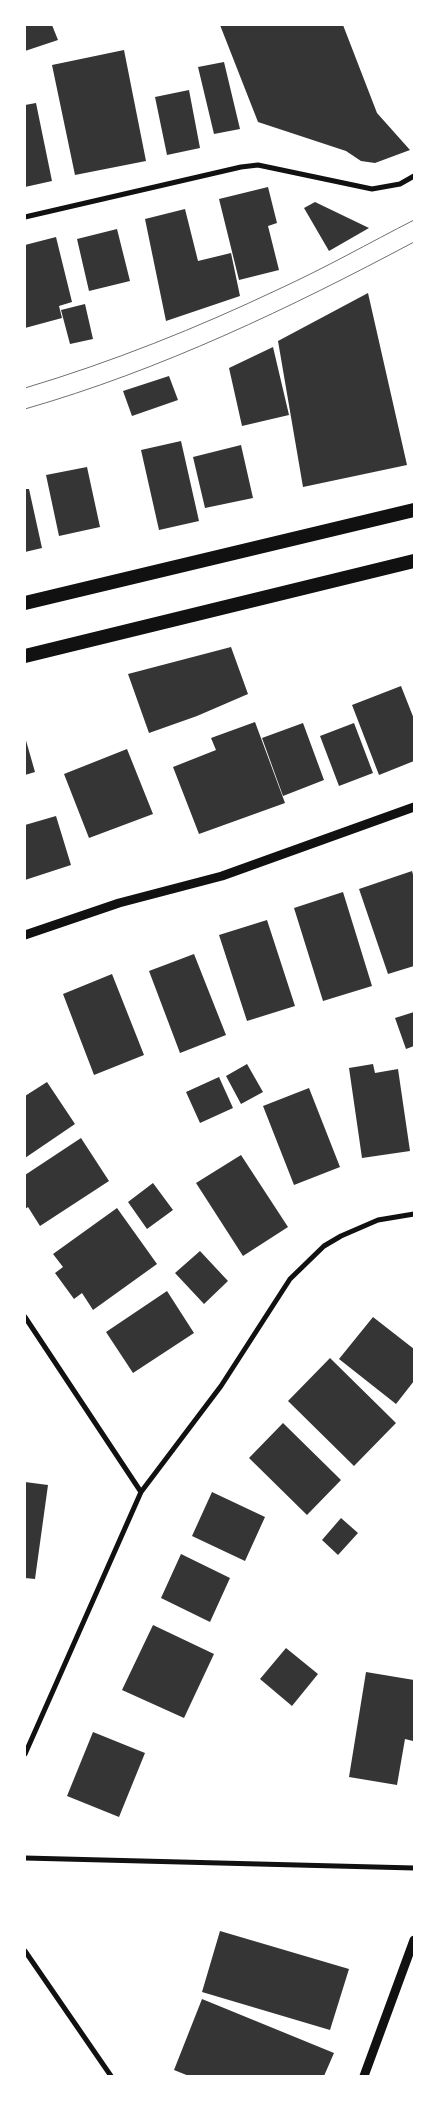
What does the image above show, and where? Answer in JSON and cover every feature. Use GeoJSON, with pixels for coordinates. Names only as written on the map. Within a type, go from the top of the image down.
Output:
{"type":"FeatureCollection","features":[{"type":"Feature","properties":{"kind":"highway"},"geometry":{"type":"LineString","coordinates":[[25,604],[414,510]]}},
{"type":"Feature","properties":{"kind":"highway"},"geometry":{"type":"LineString","coordinates":[[25,656],[414,561]]}},
{"type":"Feature","properties":{"kind":"street"},"geometry":{"type":"LineString","coordinates":[[25,216],[240,167],[258,165],[372,188],[400,184],[414,176]]}},
{"type":"Feature","properties":{"kind":"street"},"geometry":{"type":"LineString","coordinates":[[25,935],[111,906],[222,876],[414,807]]}},
{"type":"Feature","properties":{"kind":"street"},"geometry":{"type":"LineString","coordinates":[[25,1754],[141,1492],[220,1386],[290,1279],[324,1246],[341,1236],[378,1220],[414,1214]]}},
{"type":"Feature","properties":{"kind":"street"},"geometry":{"type":"LineString","coordinates":[[25,1317],[141,1492]]}},
{"type":"Feature","properties":{"kind":"street"},"geometry":{"type":"LineString","coordinates":[[25,1858],[414,1868]]}},
{"type":"Feature","properties":{"kind":"street"},"geometry":{"type":"LineString","coordinates":[[364,2076],[414,1940]]}},
{"type":"Feature","properties":{"kind":"street"},"geometry":{"type":"LineString","coordinates":[[25,1951],[111,2076]]}},
{"type":"Feature","properties":{"kind":"building"},"geometry":{"type":"Polygon","coordinates":[[[25,25],[52,25],[58,40],[25,51],[25,25]]]}},
{"type":"Feature","properties":{"kind":"building"},"geometry":{"type":"Polygon","coordinates":[[[220,25],[343,25],[377,113],[410,150],[375,163],[361,161],[346,151],[258,122],[220,25]]]}},
{"type":"Feature","properties":{"kind":"building"},"geometry":{"type":"Polygon","coordinates":[[[124,50],[146,161],[75,175],[52,65],[124,50]]]}},
{"type":"Feature","properties":{"kind":"building"},"geometry":{"type":"Polygon","coordinates":[[[224,62],[240,129],[214,134],[198,67],[224,62]]]}},
{"type":"Feature","properties":{"kind":"building"},"geometry":{"type":"Polygon","coordinates":[[[189,90],[200,148],[167,155],[155,97],[189,90]]]}},
{"type":"Feature","properties":{"kind":"building"},"geometry":{"type":"Polygon","coordinates":[[[36,103],[52,181],[25,187],[25,105],[36,103]]]}},
{"type":"Feature","properties":{"kind":"building"},"geometry":{"type":"Polygon","coordinates":[[[268,187],[277,223],[268,226],[279,270],[239,280],[219,199],[268,187]]]}},
{"type":"Feature","properties":{"kind":"building"},"geometry":{"type":"Polygon","coordinates":[[[315,202],[369,228],[329,251],[304,208],[315,202]]]}},
{"type":"Feature","properties":{"kind":"building"},"geometry":{"type":"Polygon","coordinates":[[[185,209],[198,261],[231,253],[240,296],[166,321],[145,219],[185,209]]]}},
{"type":"Feature","properties":{"kind":"building"},"geometry":{"type":"Polygon","coordinates":[[[117,229],[130,281],[89,291],[77,239],[117,229]]]}},
{"type":"Feature","properties":{"kind":"building"},"geometry":{"type":"Polygon","coordinates":[[[56,237],[72,302],[59,306],[62,318],[25,328],[25,245],[56,237]]]}},
{"type":"Feature","properties":{"kind":"building"},"geometry":{"type":"Polygon","coordinates":[[[368,293],[407,465],[303,487],[278,341],[368,293]]]}},
{"type":"Feature","properties":{"kind":"building"},"geometry":{"type":"Polygon","coordinates":[[[85,304],[93,339],[70,344],[61,310],[85,304]]]}},
{"type":"Feature","properties":{"kind":"building"},"geometry":{"type":"Polygon","coordinates":[[[273,347],[289,415],[242,426],[229,368],[273,347]]]}},
{"type":"Feature","properties":{"kind":"building"},"geometry":{"type":"Polygon","coordinates":[[[169,376],[178,400],[132,416],[123,391],[169,376]]]}},
{"type":"Feature","properties":{"kind":"building"},"geometry":{"type":"Polygon","coordinates":[[[181,441],[199,521],[159,530],[141,450],[181,441]]]}},
{"type":"Feature","properties":{"kind":"building"},"geometry":{"type":"Polygon","coordinates":[[[241,445],[253,498],[205,508],[193,457],[241,445]]]}},
{"type":"Feature","properties":{"kind":"building"},"geometry":{"type":"Polygon","coordinates":[[[87,467],[100,527],[59,536],[46,475],[87,467]]]}},
{"type":"Feature","properties":{"kind":"building"},"geometry":{"type":"Polygon","coordinates":[[[25,489],[29,489],[42,548],[25,552],[25,489]]]}},
{"type":"Feature","properties":{"kind":"building"},"geometry":{"type":"Polygon","coordinates":[[[231,647],[248,694],[197,716],[149,733],[128,674],[231,647]]]}},
{"type":"Feature","properties":{"kind":"building"},"geometry":{"type":"Polygon","coordinates":[[[401,686],[414,719],[414,761],[379,775],[352,705],[401,686]]]}},
{"type":"Feature","properties":{"kind":"building"},"geometry":{"type":"Polygon","coordinates":[[[255,722],[285,803],[199,834],[173,767],[216,750],[211,738],[255,722]]]}},
{"type":"Feature","properties":{"kind":"building"},"geometry":{"type":"Polygon","coordinates":[[[303,723],[324,780],[283,796],[262,738],[303,723]]]}},
{"type":"Feature","properties":{"kind":"building"},"geometry":{"type":"Polygon","coordinates":[[[354,723],[373,773],[339,786],[320,736],[354,723]]]}},
{"type":"Feature","properties":{"kind":"building"},"geometry":{"type":"Polygon","coordinates":[[[25,737],[35,772],[25,775],[25,737]]]}},
{"type":"Feature","properties":{"kind":"building"},"geometry":{"type":"Polygon","coordinates":[[[127,749],[153,814],[89,838],[64,774],[127,749]]]}},
{"type":"Feature","properties":{"kind":"building"},"geometry":{"type":"Polygon","coordinates":[[[56,816],[71,865],[25,880],[25,825],[56,816]]]}},
{"type":"Feature","properties":{"kind":"building"},"geometry":{"type":"Polygon","coordinates":[[[412,871],[414,878],[414,966],[388,974],[359,889],[412,871]]]}},
{"type":"Feature","properties":{"kind":"building"},"geometry":{"type":"Polygon","coordinates":[[[343,892],[372,986],[323,1001],[294,908],[343,892]]]}},
{"type":"Feature","properties":{"kind":"building"},"geometry":{"type":"Polygon","coordinates":[[[267,920],[295,1006],[247,1021],[219,935],[267,920]]]}},
{"type":"Feature","properties":{"kind":"building"},"geometry":{"type":"Polygon","coordinates":[[[194,954],[226,1035],[180,1053],[149,971],[194,954]]]}},
{"type":"Feature","properties":{"kind":"building"},"geometry":{"type":"Polygon","coordinates":[[[112,974],[144,1055],[94,1075],[63,994],[112,974]]]}},
{"type":"Feature","properties":{"kind":"building"},"geometry":{"type":"Polygon","coordinates":[[[414,1012],[414,1046],[406,1049],[395,1018],[414,1012]]]}},
{"type":"Feature","properties":{"kind":"building"},"geometry":{"type":"Polygon","coordinates":[[[247,1064],[263,1092],[241,1104],[226,1076],[247,1064]]]}},
{"type":"Feature","properties":{"kind":"building"},"geometry":{"type":"Polygon","coordinates":[[[373,1064],[375,1073],[398,1069],[410,1151],[362,1158],[349,1068],[373,1064]]]}},
{"type":"Feature","properties":{"kind":"building"},"geometry":{"type":"Polygon","coordinates":[[[219,1077],[233,1108],[200,1123],[186,1092],[219,1077]]]}},
{"type":"Feature","properties":{"kind":"building"},"geometry":{"type":"Polygon","coordinates":[[[47,1082],[75,1124],[25,1158],[25,1096],[47,1082]]]}},
{"type":"Feature","properties":{"kind":"building"},"geometry":{"type":"Polygon","coordinates":[[[309,1088],[340,1167],[294,1185],[263,1106],[309,1088]]]}},
{"type":"Feature","properties":{"kind":"building"},"geometry":{"type":"Polygon","coordinates":[[[81,1138],[109,1181],[40,1226],[28,1207],[25,1209],[25,1175],[81,1138]]]}},
{"type":"Feature","properties":{"kind":"building"},"geometry":{"type":"Polygon","coordinates":[[[241,1155],[288,1227],[243,1256],[196,1183],[241,1155]]]}},
{"type":"Feature","properties":{"kind":"building"},"geometry":{"type":"Polygon","coordinates":[[[153,1183],[173,1210],[147,1229],[128,1202],[153,1183]]]}},
{"type":"Feature","properties":{"kind":"building"},"geometry":{"type":"Polygon","coordinates":[[[117,1208],[157,1264],[93,1310],[82,1293],[74,1299],[55,1273],[63,1267],[53,1254],[117,1208]]]}},
{"type":"Feature","properties":{"kind":"building"},"geometry":{"type":"Polygon","coordinates":[[[200,1251],[228,1281],[204,1304],[175,1273],[200,1251]]]}},
{"type":"Feature","properties":{"kind":"building"},"geometry":{"type":"Polygon","coordinates":[[[167,1291],[194,1333],[133,1373],[106,1332],[167,1291]]]}},
{"type":"Feature","properties":{"kind":"building"},"geometry":{"type":"Polygon","coordinates":[[[373,1317],[414,1349],[414,1381],[396,1404],[339,1359],[373,1317]]]}},
{"type":"Feature","properties":{"kind":"building"},"geometry":{"type":"Polygon","coordinates":[[[330,1358],[396,1423],[354,1466],[288,1401],[330,1358]]]}},
{"type":"Feature","properties":{"kind":"building"},"geometry":{"type":"Polygon","coordinates":[[[283,1423],[341,1480],[307,1515],[249,1458],[283,1423]]]}},
{"type":"Feature","properties":{"kind":"building"},"geometry":{"type":"Polygon","coordinates":[[[25,1482],[48,1485],[35,1579],[25,1578],[25,1482]]]}},
{"type":"Feature","properties":{"kind":"building"},"geometry":{"type":"Polygon","coordinates":[[[212,1492],[265,1517],[245,1561],[192,1536],[212,1492]]]}},
{"type":"Feature","properties":{"kind":"building"},"geometry":{"type":"Polygon","coordinates":[[[341,1518],[358,1533],[338,1555],[322,1540],[341,1518]]]}},
{"type":"Feature","properties":{"kind":"building"},"geometry":{"type":"Polygon","coordinates":[[[181,1554],[230,1578],[210,1622],[161,1598],[181,1554]]]}},
{"type":"Feature","properties":{"kind":"building"},"geometry":{"type":"Polygon","coordinates":[[[153,1625],[214,1654],[184,1718],[122,1690],[153,1625]]]}},
{"type":"Feature","properties":{"kind":"building"},"geometry":{"type":"Polygon","coordinates":[[[286,1648],[318,1674],[292,1706],[260,1679],[286,1648]]]}},
{"type":"Feature","properties":{"kind":"building"},"geometry":{"type":"Polygon","coordinates":[[[366,1672],[414,1680],[414,1737],[413,1741],[405,1739],[397,1785],[349,1777],[366,1672]]]}},
{"type":"Feature","properties":{"kind":"building"},"geometry":{"type":"Polygon","coordinates":[[[93,1732],[145,1753],[119,1817],[67,1796],[93,1732]]]}},
{"type":"Feature","properties":{"kind":"building"},"geometry":{"type":"Polygon","coordinates":[[[220,1931],[349,1969],[330,2030],[202,1992],[220,1931]]]}},
{"type":"Feature","properties":{"kind":"building"},"geometry":{"type":"Polygon","coordinates":[[[202,1999],[334,2053],[324,2076],[189,2076],[174,2070],[202,1999]]]}},
{"type":"Feature","properties":{"kind":"tram line"},"geometry":{"type":"LineString","coordinates":[[25,388],[122,356],[217,317],[313,273],[414,220]]}},
{"type":"Feature","properties":{"kind":"tram line"},"geometry":{"type":"LineString","coordinates":[[25,409],[126,376],[224,336],[272,314],[414,242]]}}]}
